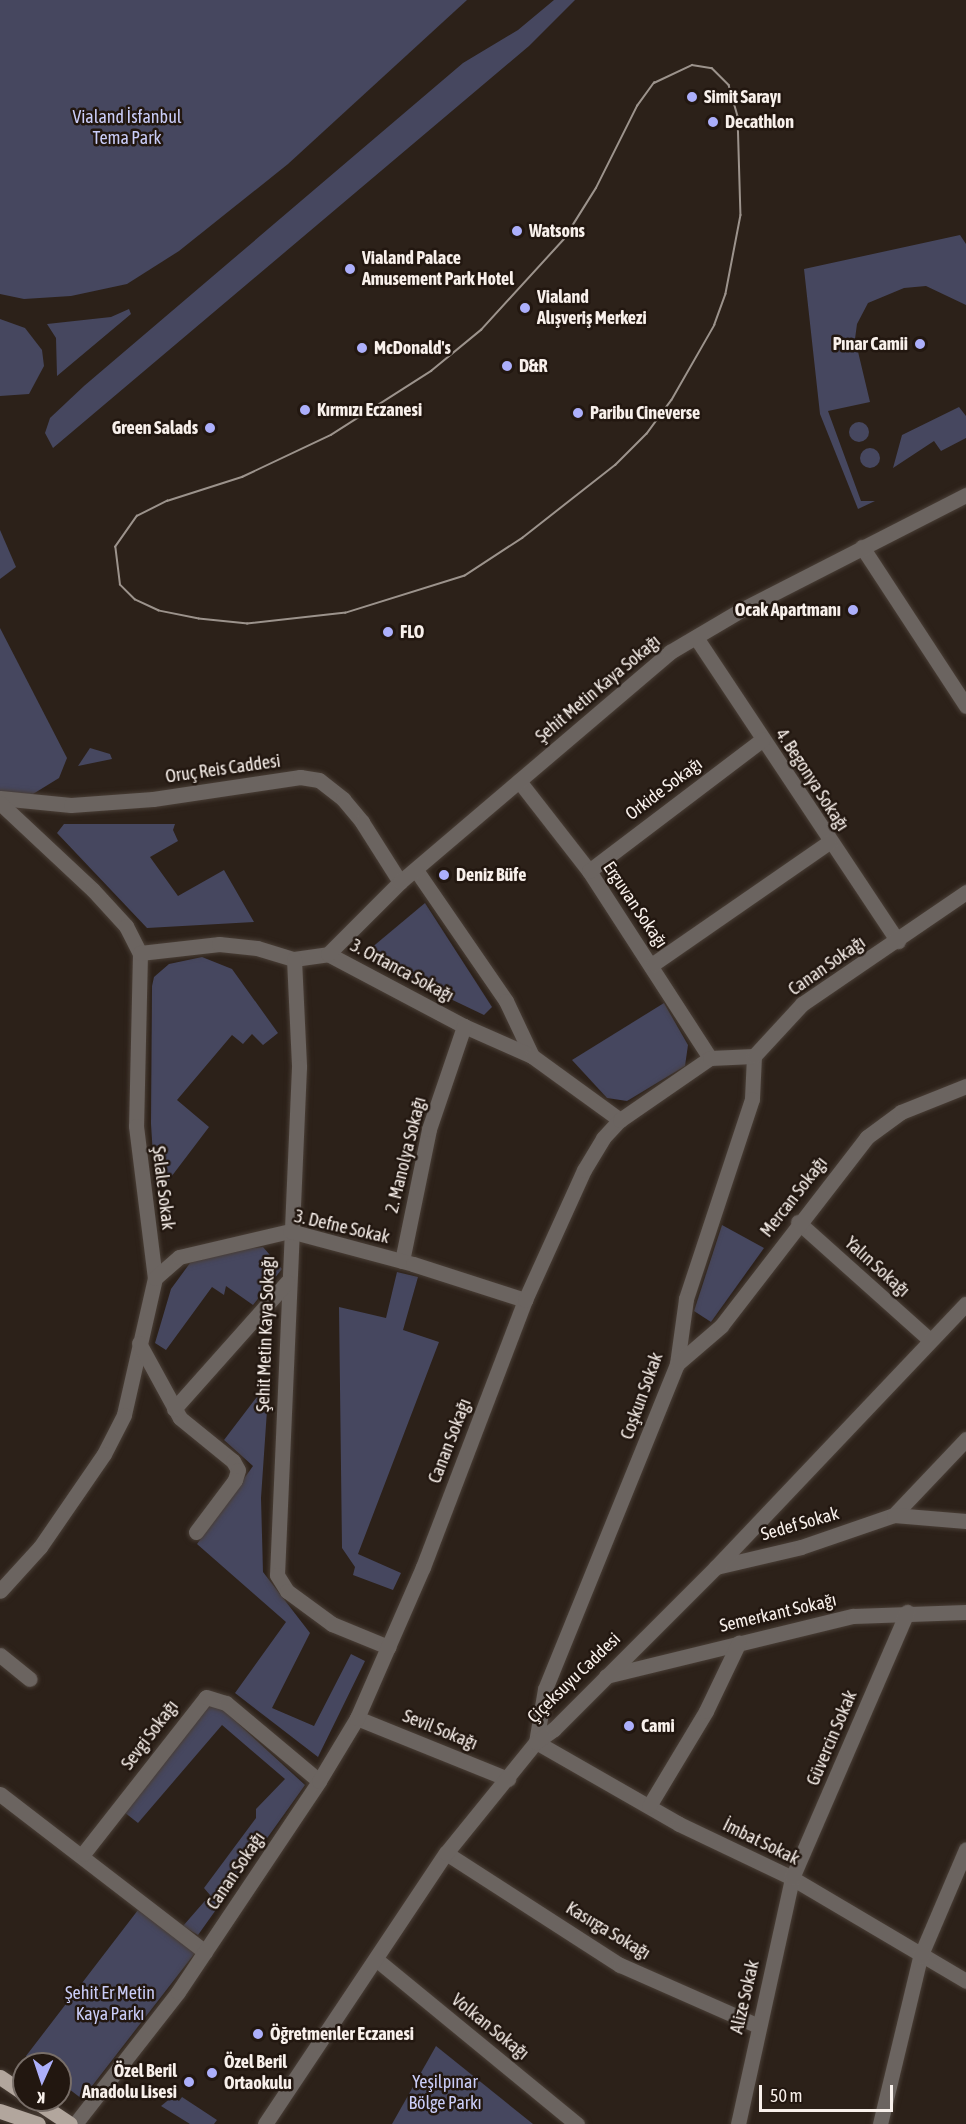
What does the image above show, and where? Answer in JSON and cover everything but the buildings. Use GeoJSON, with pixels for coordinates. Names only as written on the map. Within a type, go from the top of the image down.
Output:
{"type":"FeatureCollection","features":[{"type":"Feature","properties":{"kind":"main road"},"geometry":{"type":"LineString","coordinates":[[0,2112],[16,2124]]}},
{"type":"Feature","properties":{"kind":"main road"},"geometry":{"type":"LineString","coordinates":[[0,2112],[38,2124]]}},
{"type":"Feature","properties":{"kind":"main road"},"geometry":{"type":"LineString","coordinates":[[52,2112],[70,2124]]}},
{"type":"Feature","properties":{"kind":"street","name":"Şehit Metin Kaya Sokağı"},"geometry":{"type":"LineString","coordinates":[[328,954],[400,882],[670,652],[697,639],[741,610],[966,495]]}},
{"type":"Feature","properties":{"kind":"street"},"geometry":{"type":"LineString","coordinates":[[862,547],[966,706]]}},
{"type":"Feature","properties":{"kind":"street","name":"4. Begonya Sokağı"},"geometry":{"type":"LineString","coordinates":[[697,639],[829,842],[898,941]]}},
{"type":"Feature","properties":{"kind":"street","name":"Orkide Sokağı"},"geometry":{"type":"LineString","coordinates":[[589,871],[763,739]]}},
{"type":"Feature","properties":{"kind":"street","name":"Oruç Reis Caddesi"},"geometry":{"type":"LineString","coordinates":[[0,798],[71,805],[153,799],[300,777],[319,780],[343,799],[362,822],[400,882]]}},
{"type":"Feature","properties":{"kind":"street","name":"Erguvan Sokağı"},"geometry":{"type":"LineString","coordinates":[[519,781],[589,871],[652,964],[710,1058]]}},
{"type":"Feature","properties":{"kind":"street","name":"Şelale Sokak"},"geometry":{"type":"LineString","coordinates":[[0,803],[93,890],[126,926],[140,953],[136,1126],[155,1278],[124,1415],[104,1454],[40,1547],[0,1591]]}},
{"type":"Feature","properties":{"kind":"street"},"geometry":{"type":"LineString","coordinates":[[652,964],[829,842]]}},
{"type":"Feature","properties":{"kind":"street"},"geometry":{"type":"LineString","coordinates":[[416,870],[506,1001],[532,1056]]}},
{"type":"Feature","properties":{"kind":"street","name":"Canan Sokağı"},"geometry":{"type":"LineString","coordinates":[[754,1056],[802,1004],[898,941],[966,892]]}},
{"type":"Feature","properties":{"kind":"street","name":"3. Ortanca Sokağı"},"geometry":{"type":"LineString","coordinates":[[140,953],[219,944],[257,948],[294,959],[328,954],[464,1026],[532,1056],[620,1120]]}},
{"type":"Feature","properties":{"kind":"street","name":"Şehit Metin Kaya Sokağı"},"geometry":{"type":"LineString","coordinates":[[294,959],[298,1067],[287,1282],[277,1575],[287,1591],[332,1624],[388,1647]]}},
{"type":"Feature","properties":{"kind":"street","name":"2. Manolya Sokağı"},"geometry":{"type":"LineString","coordinates":[[402,1261],[429,1129],[464,1026]]}},
{"type":"Feature","properties":{"kind":"street"},"geometry":{"type":"LineString","coordinates":[[710,1058],[754,1056]]}},
{"type":"Feature","properties":{"kind":"street","name":"Coşkun Sokak"},"geometry":{"type":"LineString","coordinates":[[536,1742],[545,1689],[677,1364],[686,1299],[752,1099],[754,1056]]}},
{"type":"Feature","properties":{"kind":"street","name":"Canan Sokağı"},"geometry":{"type":"LineString","coordinates":[[75,2124],[205,1952],[320,1781],[357,1718],[388,1647],[525,1300],[584,1170],[603,1138],[620,1120],[710,1058]]}},
{"type":"Feature","properties":{"kind":"street","name":"Mercan Sokağı"},"geometry":{"type":"LineString","coordinates":[[677,1364],[721,1326],[798,1222],[867,1137],[902,1112],[966,1086]]}},
{"type":"Feature","properties":{"kind":"street","name":"Yalın Sokağı"},"geometry":{"type":"LineString","coordinates":[[798,1222],[930,1340]]}},
{"type":"Feature","properties":{"kind":"street","name":"3. Defne Sokak"},"geometry":{"type":"LineString","coordinates":[[155,1278],[179,1257],[290,1231],[402,1261],[525,1300]]}},
{"type":"Feature","properties":{"kind":"street"},"geometry":{"type":"LineString","coordinates":[[174,1409],[287,1282]]}},
{"type":"Feature","properties":{"kind":"street","name":"Çiçeksuyu Caddesi"},"geometry":{"type":"LineString","coordinates":[[265,2124],[446,1854],[536,1742],[554,1729],[603,1677],[716,1567],[966,1304]]}},
{"type":"Feature","properties":{"kind":"street"},"geometry":{"type":"LineString","coordinates":[[140,1343],[174,1409],[233,1461],[238,1470],[236,1480],[196,1532]]}},
{"type":"Feature","properties":{"kind":"street","name":"Sedef Sokak"},"geometry":{"type":"LineString","coordinates":[[894,1515],[966,1439]]}},
{"type":"Feature","properties":{"kind":"street","name":"Sedef Sokak"},"geometry":{"type":"LineString","coordinates":[[716,1567],[801,1546],[894,1515],[966,1521]]}},
{"type":"Feature","properties":{"kind":"street","name":"Semerkant Sokağı"},"geometry":{"type":"LineString","coordinates":[[603,1677],[853,1616],[907,1612],[966,1612]]}},
{"type":"Feature","properties":{"kind":"street","name":"Güvercin Sokak"},"geometry":{"type":"LineString","coordinates":[[792,1878],[907,1612]]}},
{"type":"Feature","properties":{"kind":"street"},"geometry":{"type":"LineString","coordinates":[[649,1806],[706,1711],[739,1642]]}},
{"type":"Feature","properties":{"kind":"street"},"geometry":{"type":"LineString","coordinates":[[0,1655],[30,1679]]}},
{"type":"Feature","properties":{"kind":"street","name":"Sevgi Sokağı"},"geometry":{"type":"LineString","coordinates":[[83,1854],[206,1697],[226,1703],[320,1781]]}},
{"type":"Feature","properties":{"kind":"street","name":"Sevil Sokağı"},"geometry":{"type":"LineString","coordinates":[[357,1718],[508,1779]]}},
{"type":"Feature","properties":{"kind":"street","name":"İmbat Sokak"},"geometry":{"type":"LineString","coordinates":[[536,1742],[649,1806],[792,1878],[920,1957],[966,1981]]}},
{"type":"Feature","properties":{"kind":"street"},"geometry":{"type":"LineString","coordinates":[[0,1794],[83,1854],[205,1952]]}},
{"type":"Feature","properties":{"kind":"street"},"geometry":{"type":"LineString","coordinates":[[880,2124],[920,1957],[966,1849]]}},
{"type":"Feature","properties":{"kind":"street","name":"Kasırga Sokağı"},"geometry":{"type":"LineString","coordinates":[[446,1854],[620,1965],[758,2026]]}},
{"type":"Feature","properties":{"kind":"street","name":"Alize Sokak"},"geometry":{"type":"LineString","coordinates":[[738,2124],[792,1878]]}},
{"type":"Feature","properties":{"kind":"street","name":"Volkan Sokağı"},"geometry":{"type":"LineString","coordinates":[[377,1960],[577,2124]]}},
{"type":"Feature","properties":{"kind":"green space","name":"Vialand İsfanbul Tema Park"},"geometry":{"type":"Polygon","coordinates":[[[0,0],[467,0],[288,164],[179,251],[127,284],[71,296],[24,299],[0,294],[0,0]]]}},
{"type":"Feature","properties":{"kind":"green space"},"geometry":{"type":"Polygon","coordinates":[[[554,0],[575,0],[529,46],[53,448],[45,433],[50,418],[84,386],[463,63],[518,30],[554,0]]]}},
{"type":"Feature","properties":{"kind":"green space"},"geometry":{"type":"Polygon","coordinates":[[[960,235],[966,244],[966,305],[926,286],[904,288],[868,303],[857,324],[855,339],[870,402],[828,411],[861,501],[875,501],[858,509],[820,414],[804,269],[960,235]]]}},
{"type":"Feature","properties":{"kind":"green space"},"geometry":{"type":"Polygon","coordinates":[[[129,309],[131,314],[57,376],[56,338],[47,324],[111,317],[129,309]]]}},
{"type":"Feature","properties":{"kind":"green space"},"geometry":{"type":"Polygon","coordinates":[[[0,319],[25,328],[42,350],[44,366],[29,394],[0,396],[0,319]]]}},
{"type":"Feature","properties":{"kind":"green space"},"geometry":{"type":"Polygon","coordinates":[[[959,407],[966,416],[966,438],[941,451],[934,441],[893,468],[902,435],[959,407]]]}},
{"type":"Feature","properties":{"kind":"green space"},"geometry":{"type":"Polygon","coordinates":[[[859,422],[866,425],[869,432],[866,439],[859,442],[852,439],[849,432],[852,425],[859,422]]]}},
{"type":"Feature","properties":{"kind":"green space"},"geometry":{"type":"Polygon","coordinates":[[[870,448],[877,451],[880,458],[877,465],[870,468],[863,465],[860,458],[863,451],[870,448]]]}},
{"type":"Feature","properties":{"kind":"green space"},"geometry":{"type":"Polygon","coordinates":[[[0,530],[16,567],[0,579],[0,530]]]}},
{"type":"Feature","properties":{"kind":"green space"},"geometry":{"type":"Polygon","coordinates":[[[0,628],[67,758],[59,778],[33,794],[0,795],[0,628]]]}},
{"type":"Feature","properties":{"kind":"green space"},"geometry":{"type":"Polygon","coordinates":[[[90,748],[110,754],[112,759],[78,766],[90,748]]]}},
{"type":"Feature","properties":{"kind":"green space"},"geometry":{"type":"Polygon","coordinates":[[[64,824],[175,824],[173,830],[178,841],[150,857],[178,896],[224,870],[254,922],[147,928],[57,833],[64,824]]]}},
{"type":"Feature","properties":{"kind":"green space"},"geometry":{"type":"Polygon","coordinates":[[[425,903],[492,1007],[484,1015],[371,961],[370,949],[425,903]]]}},
{"type":"Feature","properties":{"kind":"green space"},"geometry":{"type":"Polygon","coordinates":[[[202,957],[232,969],[278,1033],[263,1045],[252,1034],[243,1044],[232,1035],[177,1100],[209,1127],[162,1189],[155,1187],[151,1124],[152,986],[154,977],[169,964],[202,957]]]}},
{"type":"Feature","properties":{"kind":"green space"},"geometry":{"type":"Polygon","coordinates":[[[664,1003],[688,1045],[685,1066],[627,1101],[607,1098],[572,1060],[664,1003]]]}},
{"type":"Feature","properties":{"kind":"green space"},"geometry":{"type":"Polygon","coordinates":[[[722,1225],[764,1248],[711,1322],[694,1311],[722,1225]]]}},
{"type":"Feature","properties":{"kind":"green space"},"geometry":{"type":"Polygon","coordinates":[[[263,1247],[282,1269],[253,1305],[226,1286],[224,1295],[212,1287],[166,1350],[155,1343],[171,1289],[190,1263],[219,1252],[263,1247]]]}},
{"type":"Feature","properties":{"kind":"green space"},"geometry":{"type":"Polygon","coordinates":[[[397,1272],[418,1277],[403,1330],[439,1342],[358,1554],[401,1573],[393,1590],[353,1575],[355,1567],[342,1548],[339,1307],[386,1318],[397,1272]]]}},
{"type":"Feature","properties":{"kind":"green space"},"geometry":{"type":"Polygon","coordinates":[[[269,1381],[261,1498],[263,1572],[310,1633],[272,1708],[314,1726],[351,1654],[365,1661],[318,1757],[235,1693],[286,1622],[197,1544],[253,1466],[224,1440],[269,1381]]]}},
{"type":"Feature","properties":{"kind":"green space"},"geometry":{"type":"Polygon","coordinates":[[[203,1706],[220,1707],[305,1785],[198,1935],[183,1926],[210,1895],[204,1888],[256,1818],[256,1809],[285,1779],[222,1725],[138,1823],[124,1812],[203,1706]]]}},
{"type":"Feature","properties":{"kind":"green space","name":"Şehit Er Metin Kaya Parkı"},"geometry":{"type":"Polygon","coordinates":[[[138,1910],[195,1953],[82,2099],[72,2091],[72,2052],[29,2052],[138,1910]]]}},
{"type":"Feature","properties":{"kind":"green space","name":"Yeşilpınar Bölge Parkı"},"geometry":{"type":"Polygon","coordinates":[[[436,2046],[533,2124],[392,2124],[436,2046]]]}},
{"type":"Feature","properties":{"kind":"green space"},"geometry":{"type":"Polygon","coordinates":[[[172,2097],[179,2101],[182,2097],[217,2120],[214,2124],[190,2124],[161,2106],[172,2097]]]}},
{"type":"Feature","properties":{"kind":"tram line"},"geometry":{"type":"LineString","coordinates":[[692,65],[712,68],[729,85],[738,116],[741,215],[726,294],[715,325],[672,400],[647,434],[616,465],[523,538],[465,576],[346,613],[248,624],[199,619],[159,611],[135,600],[120,585],[115,547],[137,516],[167,501],[242,477],[331,435],[431,371],[481,330],[564,239],[596,188],[637,106],[654,83],[692,65]]}},
{"type":"Feature","properties":{"kind":"place","name":"Simit Sarayı"},"geometry":{"type":"Point","coordinates":[692,97]}},
{"type":"Feature","properties":{"kind":"place","name":"Decathlon"},"geometry":{"type":"Point","coordinates":[713,122]}},
{"type":"Feature","properties":{"kind":"place","name":"Watsons"},"geometry":{"type":"Point","coordinates":[517,231]}},
{"type":"Feature","properties":{"kind":"place","name":"Vialand Palace Amusement Park Hotel"},"geometry":{"type":"Point","coordinates":[350,269]}},
{"type":"Feature","properties":{"kind":"place","name":"Vialand Alışveriş Merkezi"},"geometry":{"type":"Point","coordinates":[525,308]}},
{"type":"Feature","properties":{"kind":"place","name":"Pınar Camii"},"geometry":{"type":"Point","coordinates":[920,344]}},
{"type":"Feature","properties":{"kind":"place","name":"McDonald's"},"geometry":{"type":"Point","coordinates":[362,348]}},
{"type":"Feature","properties":{"kind":"place","name":"D&R"},"geometry":{"type":"Point","coordinates":[507,366]}},
{"type":"Feature","properties":{"kind":"place","name":"Kırmızı Eczanesi"},"geometry":{"type":"Point","coordinates":[305,410]}},
{"type":"Feature","properties":{"kind":"place","name":"Paribu Cineverse"},"geometry":{"type":"Point","coordinates":[578,413]}},
{"type":"Feature","properties":{"kind":"place","name":"Green Salads"},"geometry":{"type":"Point","coordinates":[210,428]}},
{"type":"Feature","properties":{"kind":"place","name":"Ocak Apartmanı"},"geometry":{"type":"Point","coordinates":[853,610]}},
{"type":"Feature","properties":{"kind":"place","name":"FLO"},"geometry":{"type":"Point","coordinates":[388,632]}},
{"type":"Feature","properties":{"kind":"place","name":"Deniz Büfe"},"geometry":{"type":"Point","coordinates":[444,875]}},
{"type":"Feature","properties":{"kind":"place","name":"Cami"},"geometry":{"type":"Point","coordinates":[629,1726]}},
{"type":"Feature","properties":{"kind":"place","name":"Öğretmenler Eczanesi"},"geometry":{"type":"Point","coordinates":[258,2034]}},
{"type":"Feature","properties":{"kind":"place","name":"Özel Beril Ortaokulu"},"geometry":{"type":"Point","coordinates":[212,2073]}},
{"type":"Feature","properties":{"kind":"place","name":"Özel Beril Anadolu Lisesi"},"geometry":{"type":"Point","coordinates":[189,2082]}}]}
